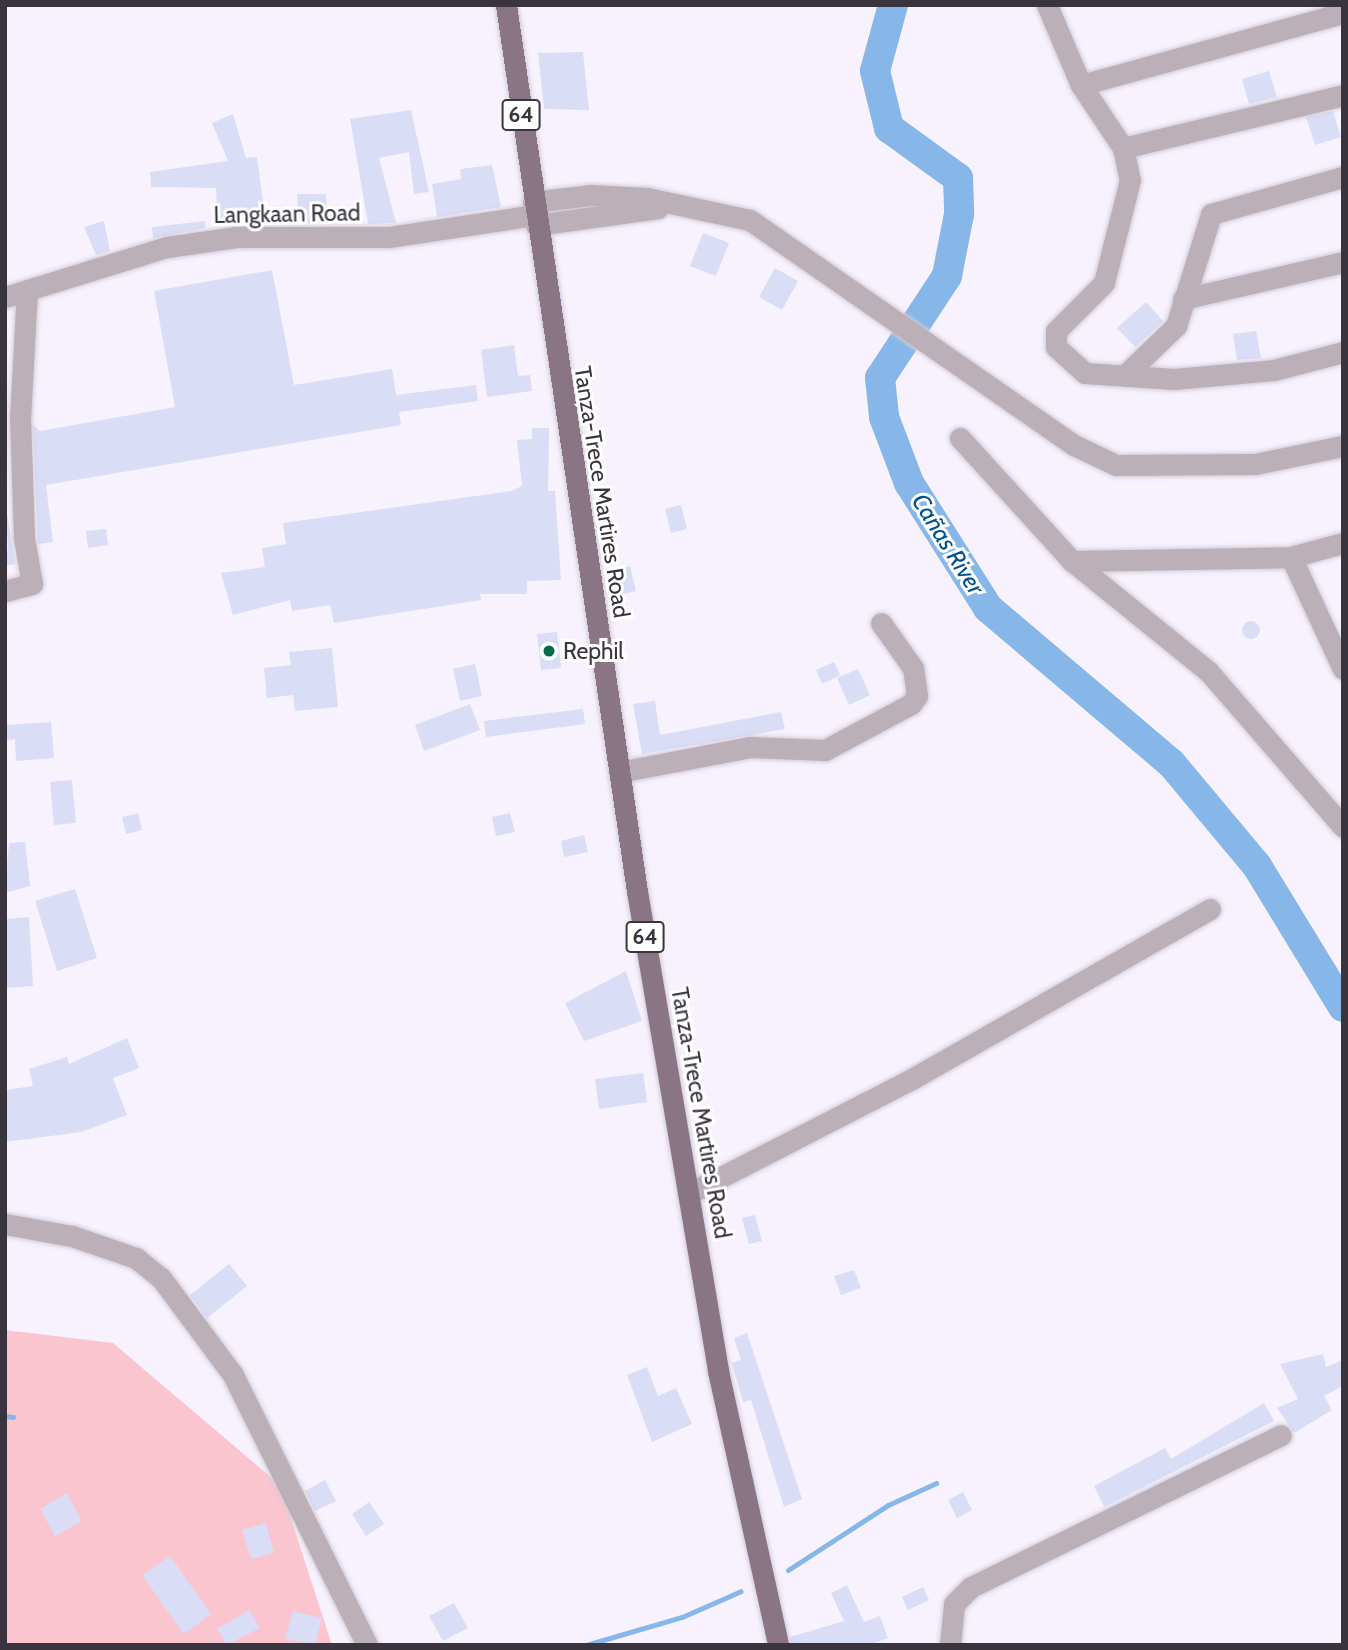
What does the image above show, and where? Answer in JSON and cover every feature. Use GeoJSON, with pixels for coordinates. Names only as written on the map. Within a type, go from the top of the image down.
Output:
{"type":"FeatureCollection","features":[{"type":"Feature","properties":{"kind":"main road","name":"Tanza-Trece Martires Road"},"geometry":{"type":"LineString","coordinates":[[506,5],[619,772],[688,1194],[718,1371],[778,1645]]}},
{"type":"Feature","properties":{"kind":"street"},"geometry":{"type":"LineString","coordinates":[[1050,6],[1081,85],[1123,148],[1129,180],[1104,284],[1053,337],[1085,373],[1174,379],[1274,370],[1343,352]]}},
{"type":"Feature","properties":{"kind":"street"},"geometry":{"type":"LineString","coordinates":[[1081,85],[1343,13]]}},
{"type":"Feature","properties":{"kind":"street"},"geometry":{"type":"LineString","coordinates":[[1123,148],[1343,95]]}},
{"type":"Feature","properties":{"kind":"street"},"geometry":{"type":"LineString","coordinates":[[1125,375],[1176,326],[1210,214],[1343,177]]}},
{"type":"Feature","properties":{"kind":"street"},"geometry":{"type":"LineString","coordinates":[[569,198],[573,220]]}},
{"type":"Feature","properties":{"kind":"street"},"geometry":{"type":"LineString","coordinates":[[535,214],[569,198],[705,206],[750,220],[850,294],[1074,445],[1116,465],[1255,464],[1343,446]]}},
{"type":"Feature","properties":{"kind":"street"},"geometry":{"type":"LineString","coordinates":[[535,214],[573,220],[670,203]]}},
{"type":"Feature","properties":{"kind":"street","name":"Langkaan Road"},"geometry":{"type":"LineString","coordinates":[[5,297],[181,245],[236,237],[389,237],[535,214]]}},
{"type":"Feature","properties":{"kind":"street"},"geometry":{"type":"LineString","coordinates":[[1184,299],[1343,262]]}},
{"type":"Feature","properties":{"kind":"street"},"geometry":{"type":"LineString","coordinates":[[5,591],[32,584],[24,538],[20,419],[27,290]]}},
{"type":"Feature","properties":{"kind":"street"},"geometry":{"type":"LineString","coordinates":[[960,438],[1072,561],[1208,671],[1343,827]]}},
{"type":"Feature","properties":{"kind":"street"},"geometry":{"type":"LineString","coordinates":[[1072,561],[1290,557],[1343,543]]}},
{"type":"Feature","properties":{"kind":"street"},"geometry":{"type":"LineString","coordinates":[[1290,557],[1343,669]]}},
{"type":"Feature","properties":{"kind":"street"},"geometry":{"type":"LineString","coordinates":[[619,772],[750,747],[825,750],[911,704],[917,696],[914,668],[881,623]]}},
{"type":"Feature","properties":{"kind":"street"},"geometry":{"type":"LineString","coordinates":[[688,1194],[912,1079],[1210,909]]}},
{"type":"Feature","properties":{"kind":"street"},"geometry":{"type":"LineString","coordinates":[[5,1224],[72,1236],[136,1258],[161,1278],[233,1375],[367,1645]]}},
{"type":"Feature","properties":{"kind":"street"},"geometry":{"type":"LineString","coordinates":[[950,1645],[954,1604],[971,1587],[1281,1435]]}},
{"type":"Feature","properties":{"kind":"shaded area"},"geometry":{"type":"Polygon","coordinates":[[[5,1330],[113,1343],[280,1485],[332,1645],[5,1645],[5,1330]]]}},
{"type":"Feature","properties":{"kind":"building"},"geometry":{"type":"Polygon","coordinates":[[[583,52],[589,110],[544,109],[538,53],[583,52]]]}},
{"type":"Feature","properties":{"kind":"building"},"geometry":{"type":"Polygon","coordinates":[[[1269,71],[1277,97],[1249,104],[1242,79],[1269,71]]]}},
{"type":"Feature","properties":{"kind":"building"},"geometry":{"type":"Polygon","coordinates":[[[411,110],[429,192],[414,194],[409,152],[379,158],[396,223],[368,224],[350,119],[411,110]]]}},
{"type":"Feature","properties":{"kind":"building"},"geometry":{"type":"Polygon","coordinates":[[[1333,111],[1341,137],[1315,145],[1306,117],[1333,111]]]}},
{"type":"Feature","properties":{"kind":"building"},"geometry":{"type":"Polygon","coordinates":[[[233,114],[246,158],[257,157],[266,224],[218,226],[216,188],[151,187],[150,172],[228,161],[212,123],[233,114]]]}},
{"type":"Feature","properties":{"kind":"building"},"geometry":{"type":"Polygon","coordinates":[[[492,165],[501,207],[437,217],[432,184],[461,179],[460,169],[492,165]]]}},
{"type":"Feature","properties":{"kind":"building"},"geometry":{"type":"Polygon","coordinates":[[[297,194],[326,194],[327,224],[299,224],[297,194]]]}},
{"type":"Feature","properties":{"kind":"building"},"geometry":{"type":"Polygon","coordinates":[[[104,221],[110,251],[96,255],[84,227],[104,221]]]}},
{"type":"Feature","properties":{"kind":"building"},"geometry":{"type":"Polygon","coordinates":[[[205,221],[205,228],[153,238],[152,227],[205,221]]]}},
{"type":"Feature","properties":{"kind":"building"},"geometry":{"type":"Polygon","coordinates":[[[703,233],[729,243],[716,276],[690,266],[703,233]]]}},
{"type":"Feature","properties":{"kind":"building"},"geometry":{"type":"Polygon","coordinates":[[[775,268],[798,281],[782,310],[759,297],[775,268]]]}},
{"type":"Feature","properties":{"kind":"building"},"geometry":{"type":"Polygon","coordinates":[[[272,270],[294,385],[392,369],[396,395],[476,385],[478,401],[399,412],[401,425],[46,485],[53,542],[38,544],[33,425],[40,431],[175,407],[154,291],[272,270]]]}},
{"type":"Feature","properties":{"kind":"building"},"geometry":{"type":"Polygon","coordinates":[[[1146,302],[1163,321],[1135,347],[1117,328],[1146,302]]]}},
{"type":"Feature","properties":{"kind":"building"},"geometry":{"type":"Polygon","coordinates":[[[1256,331],[1261,358],[1237,360],[1233,334],[1256,331]]]}},
{"type":"Feature","properties":{"kind":"building"},"geometry":{"type":"Polygon","coordinates":[[[514,345],[518,376],[530,375],[532,391],[487,397],[481,350],[514,345]]]}},
{"type":"Feature","properties":{"kind":"building"},"geometry":{"type":"Polygon","coordinates":[[[532,428],[549,428],[548,491],[555,491],[561,580],[527,581],[527,594],[480,594],[481,600],[334,623],[330,605],[292,611],[290,600],[233,615],[221,573],[265,567],[262,548],[286,544],[283,523],[511,491],[522,486],[517,440],[532,439],[532,428]]]}},
{"type":"Feature","properties":{"kind":"building"},"geometry":{"type":"Polygon","coordinates":[[[5,500],[15,564],[5,566],[8,547],[5,500]]]}},
{"type":"Feature","properties":{"kind":"building"},"geometry":{"type":"Polygon","coordinates":[[[681,505],[687,529],[671,533],[665,509],[681,505]]]}},
{"type":"Feature","properties":{"kind":"building"},"geometry":{"type":"Polygon","coordinates":[[[106,529],[108,545],[88,548],[86,531],[106,529]]]}},
{"type":"Feature","properties":{"kind":"building"},"geometry":{"type":"Polygon","coordinates":[[[630,566],[636,591],[615,596],[609,571],[630,566]]]}},
{"type":"Feature","properties":{"kind":"building"},"geometry":{"type":"Polygon","coordinates":[[[1247,621],[1255,621],[1260,630],[1258,637],[1247,639],[1242,634],[1242,626],[1247,621]]]}},
{"type":"Feature","properties":{"kind":"building","name":"Rephil"},"geometry":{"type":"Polygon","coordinates":[[[557,632],[561,668],[541,670],[537,634],[557,632]]]}},
{"type":"Feature","properties":{"kind":"building"},"geometry":{"type":"Polygon","coordinates":[[[332,648],[338,707],[295,711],[293,695],[267,698],[264,668],[291,665],[289,652],[332,648]]]}},
{"type":"Feature","properties":{"kind":"building"},"geometry":{"type":"Polygon","coordinates":[[[834,662],[840,675],[822,684],[816,670],[834,662]]]}},
{"type":"Feature","properties":{"kind":"building"},"geometry":{"type":"Polygon","coordinates":[[[475,664],[482,696],[460,701],[453,669],[475,664]]]}},
{"type":"Feature","properties":{"kind":"building"},"geometry":{"type":"Polygon","coordinates":[[[858,669],[870,695],[849,705],[837,678],[858,669]]]}},
{"type":"Feature","properties":{"kind":"building"},"geometry":{"type":"Polygon","coordinates":[[[655,701],[660,735],[781,712],[785,729],[642,754],[633,704],[655,701]]]}},
{"type":"Feature","properties":{"kind":"building"},"geometry":{"type":"Polygon","coordinates":[[[470,704],[480,730],[424,751],[415,725],[470,704]]]}},
{"type":"Feature","properties":{"kind":"building"},"geometry":{"type":"Polygon","coordinates":[[[583,709],[585,724],[486,737],[484,721],[583,709]]]}},
{"type":"Feature","properties":{"kind":"building"},"geometry":{"type":"Polygon","coordinates":[[[51,722],[54,758],[16,761],[15,739],[5,741],[5,725],[51,722]]]}},
{"type":"Feature","properties":{"kind":"building"},"geometry":{"type":"Polygon","coordinates":[[[72,780],[76,823],[54,825],[50,782],[72,780]]]}},
{"type":"Feature","properties":{"kind":"building"},"geometry":{"type":"Polygon","coordinates":[[[138,813],[142,830],[126,834],[122,817],[138,813]]]}},
{"type":"Feature","properties":{"kind":"building"},"geometry":{"type":"Polygon","coordinates":[[[510,813],[515,832],[496,836],[492,817],[510,813]]]}},
{"type":"Feature","properties":{"kind":"building"},"geometry":{"type":"Polygon","coordinates":[[[584,835],[588,852],[564,857],[561,841],[584,835]]]}},
{"type":"Feature","properties":{"kind":"building"},"geometry":{"type":"Polygon","coordinates":[[[25,842],[30,886],[5,893],[9,843],[25,842]]]}},
{"type":"Feature","properties":{"kind":"building"},"geometry":{"type":"Polygon","coordinates":[[[75,889],[97,958],[57,971],[35,901],[75,889]]]}},
{"type":"Feature","properties":{"kind":"building"},"geometry":{"type":"Polygon","coordinates":[[[29,917],[33,986],[5,988],[5,919],[29,917]]]}},
{"type":"Feature","properties":{"kind":"building"},"geometry":{"type":"Polygon","coordinates":[[[626,971],[642,1021],[584,1041],[565,1003],[626,971]]]}},
{"type":"Feature","properties":{"kind":"building"},"geometry":{"type":"Polygon","coordinates":[[[127,1038],[139,1068],[113,1078],[127,1115],[81,1132],[5,1142],[5,1090],[33,1086],[29,1069],[67,1057],[69,1064],[127,1038]]]}},
{"type":"Feature","properties":{"kind":"building"},"geometry":{"type":"Polygon","coordinates":[[[643,1073],[647,1102],[599,1109],[595,1079],[643,1073]]]}},
{"type":"Feature","properties":{"kind":"building"},"geometry":{"type":"Polygon","coordinates":[[[755,1215],[762,1241],[749,1244],[742,1218],[755,1215]]]}},
{"type":"Feature","properties":{"kind":"building"},"geometry":{"type":"Polygon","coordinates":[[[229,1264],[247,1286],[207,1318],[190,1295],[229,1264]]]}},
{"type":"Feature","properties":{"kind":"building"},"geometry":{"type":"Polygon","coordinates":[[[854,1270],[861,1288],[841,1295],[834,1276],[854,1270]]]}},
{"type":"Feature","properties":{"kind":"building"},"geometry":{"type":"Polygon","coordinates":[[[747,1333],[802,1499],[784,1507],[751,1400],[743,1402],[732,1363],[741,1360],[734,1338],[747,1333]]]}},
{"type":"Feature","properties":{"kind":"building"},"geometry":{"type":"Polygon","coordinates":[[[1323,1354],[1326,1367],[1343,1360],[1343,1386],[1324,1396],[1332,1410],[1294,1433],[1277,1408],[1298,1399],[1280,1364],[1323,1354]]]}},
{"type":"Feature","properties":{"kind":"building"},"geometry":{"type":"Polygon","coordinates":[[[647,1367],[658,1396],[676,1388],[692,1424],[652,1442],[627,1375],[647,1367]]]}},
{"type":"Feature","properties":{"kind":"building"},"geometry":{"type":"Polygon","coordinates":[[[1264,1403],[1274,1421],[1104,1507],[1094,1486],[1165,1448],[1171,1459],[1264,1403]]]}},
{"type":"Feature","properties":{"kind":"building"},"geometry":{"type":"Polygon","coordinates":[[[325,1480],[336,1501],[315,1511],[305,1491],[325,1480]]]}},
{"type":"Feature","properties":{"kind":"building"},"geometry":{"type":"Polygon","coordinates":[[[963,1492],[972,1510],[957,1518],[948,1500],[963,1492]]]}},
{"type":"Feature","properties":{"kind":"building"},"geometry":{"type":"Polygon","coordinates":[[[67,1493],[82,1521],[55,1536],[40,1509],[67,1493]]]}},
{"type":"Feature","properties":{"kind":"building"},"geometry":{"type":"Polygon","coordinates":[[[369,1502],[384,1524],[366,1536],[352,1514],[369,1502]]]}},
{"type":"Feature","properties":{"kind":"building"},"geometry":{"type":"Polygon","coordinates":[[[266,1523],[274,1553],[251,1559],[242,1530],[266,1523]]]}},
{"type":"Feature","properties":{"kind":"building"},"geometry":{"type":"Polygon","coordinates":[[[170,1556],[211,1614],[184,1634],[142,1575],[170,1556]]]}},
{"type":"Feature","properties":{"kind":"building"},"geometry":{"type":"Polygon","coordinates":[[[847,1585],[864,1622],[880,1616],[888,1638],[869,1645],[791,1645],[790,1637],[844,1621],[831,1593],[847,1585]]]}},
{"type":"Feature","properties":{"kind":"building"},"geometry":{"type":"Polygon","coordinates":[[[923,1587],[929,1600],[908,1610],[902,1597],[923,1587]]]}},
{"type":"Feature","properties":{"kind":"building"},"geometry":{"type":"Polygon","coordinates":[[[454,1603],[468,1628],[443,1641],[429,1616],[454,1603]]]}},
{"type":"Feature","properties":{"kind":"building"},"geometry":{"type":"Polygon","coordinates":[[[249,1610],[260,1628],[227,1645],[217,1629],[249,1610]]]}},
{"type":"Feature","properties":{"kind":"building"},"geometry":{"type":"Polygon","coordinates":[[[293,1611],[322,1618],[315,1645],[285,1639],[293,1611]]]}},
{"type":"Feature","properties":{"kind":"waterway","name":"Cañas River"},"geometry":{"type":"LineString","coordinates":[[893,5],[875,71],[889,128],[958,178],[959,214],[947,276],[880,378],[884,417],[909,483],[988,608],[1171,763],[1257,866],[1343,1007]]}},
{"type":"Feature","properties":{"kind":"waterway"},"geometry":{"type":"LineString","coordinates":[[5,1416],[13,1417]]}},
{"type":"Feature","properties":{"kind":"waterway"},"geometry":{"type":"LineString","coordinates":[[788,1570],[888,1505],[936,1483]]}},
{"type":"Feature","properties":{"kind":"waterway"},"geometry":{"type":"LineString","coordinates":[[586,1645],[682,1617],[741,1591]]}},
{"type":"Feature","properties":{"kind":"place","name":"Rephil"},"geometry":{"type":"Point","coordinates":[549,651]}}]}
